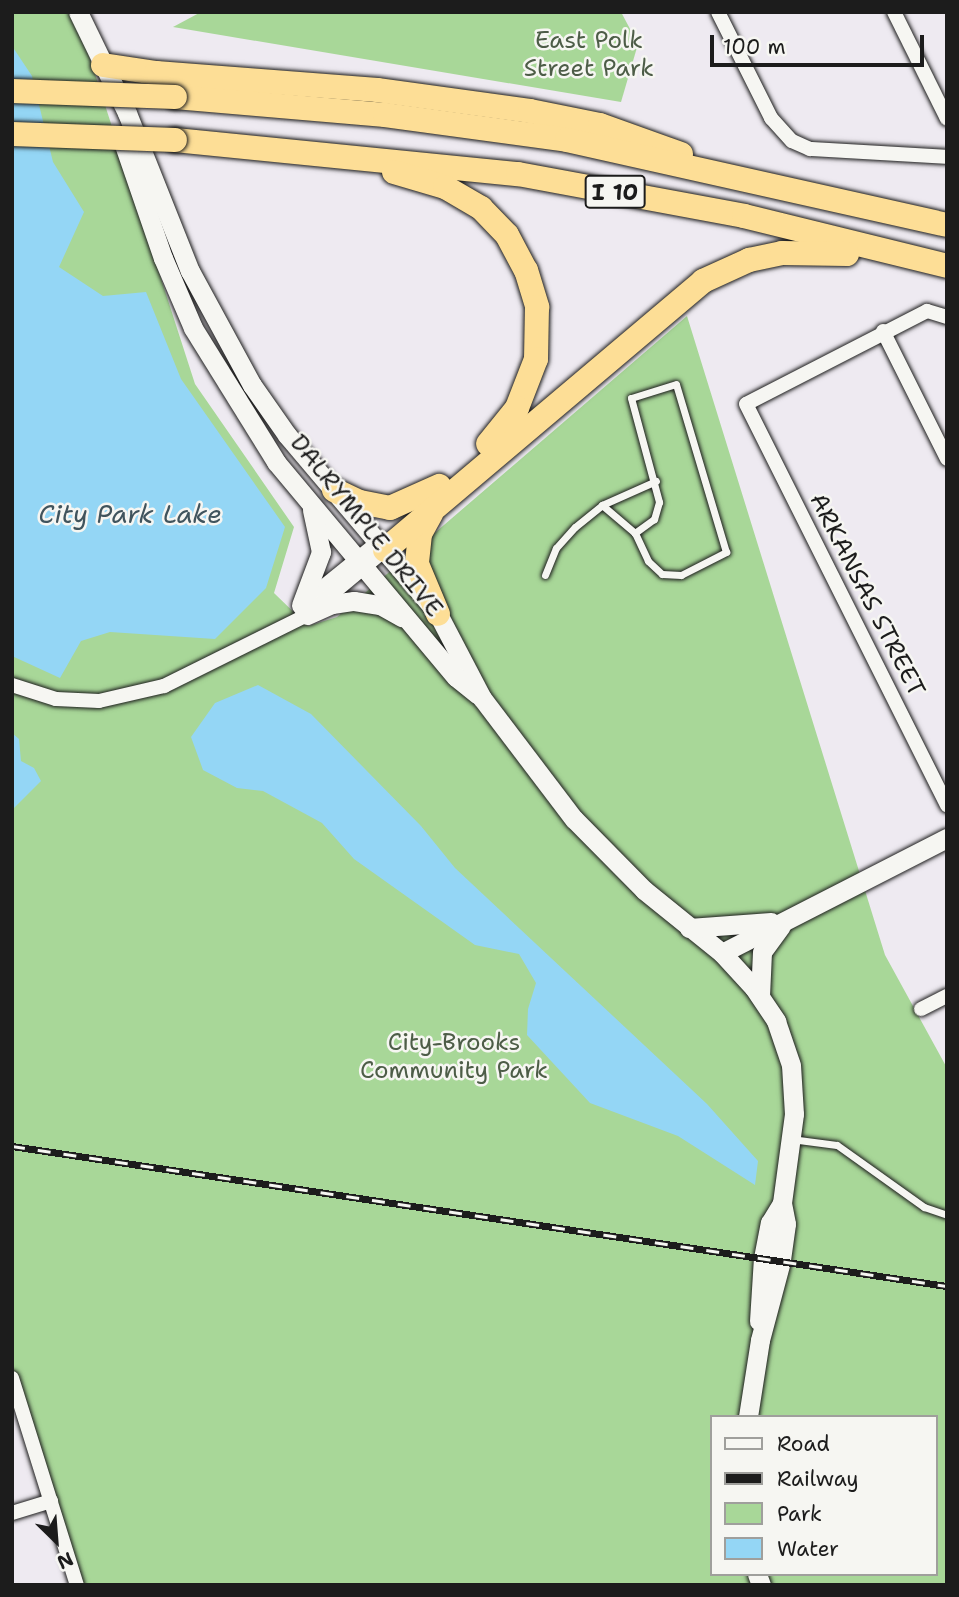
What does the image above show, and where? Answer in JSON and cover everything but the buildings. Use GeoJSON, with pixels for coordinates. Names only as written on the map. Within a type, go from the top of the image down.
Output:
{"type":"FeatureCollection","features":[{"type":"Feature","properties":{"kind":"highway"},"geometry":{"type":"LineString","coordinates":[[103,65],[156,73],[377,90],[562,117],[672,148],[705,171]]}},
{"type":"Feature","properties":{"kind":"highway","name":"I 10"},"geometry":{"type":"LineString","coordinates":[[12,92],[175,97],[489,128],[705,171],[947,225]]}},
{"type":"Feature","properties":{"kind":"highway","name":"I 10"},"geometry":{"type":"LineString","coordinates":[[12,134],[175,139],[277,147],[540,178],[744,216],[947,268]]}},
{"type":"Feature","properties":{"kind":"highway"},"geometry":{"type":"LineString","coordinates":[[277,147],[445,187],[481,208],[521,258],[537,307],[532,372],[502,429],[439,494],[420,534],[416,556],[420,578],[438,614]]}},
{"type":"Feature","properties":{"kind":"highway"},"geometry":{"type":"LineString","coordinates":[[372,553],[439,494],[670,304],[720,272],[765,256],[813,251],[947,268]]}},
{"type":"Feature","properties":{"kind":"highway"},"geometry":{"type":"LineString","coordinates":[[334,490],[360,502],[390,508],[439,494]]}},
{"type":"Feature","properties":{"kind":"street","name":"DALRYMPLE DRIVE"},"geometry":{"type":"LineString","coordinates":[[78,12],[103,65],[172,232],[230,349],[288,435],[334,490],[415,626],[456,677],[482,698]]}},
{"type":"Feature","properties":{"kind":"street"},"geometry":{"type":"LineString","coordinates":[[718,12],[765,107],[786,136],[810,149],[900,151],[947,157]]}},
{"type":"Feature","properties":{"kind":"street"},"geometry":{"type":"LineString","coordinates":[[894,12],[947,119]]}},
{"type":"Feature","properties":{"kind":"street","name":"DALRYMPLE DRIVE"},"geometry":{"type":"LineString","coordinates":[[103,65],[114,117],[172,283],[212,360],[265,439],[276,462],[309,502],[372,553],[438,614],[482,698],[580,825],[689,928],[722,953],[761,996],[786,1043],[791,1065],[790,1139],[782,1203],[786,1224],[781,1261],[760,1340],[748,1415]]}},
{"type":"Feature","properties":{"kind":"street"},"geometry":{"type":"LineString","coordinates":[[947,317],[927,311],[883,331],[947,459]]}},
{"type":"Feature","properties":{"kind":"street","name":"ARKANSAS STREET"},"geometry":{"type":"LineString","coordinates":[[883,331],[746,404],[947,805]]}},
{"type":"Feature","properties":{"kind":"street"},"geometry":{"type":"LineString","coordinates":[[12,685],[56,699],[99,701],[133,696],[216,662],[299,613],[372,553],[286,453],[265,439]]}},
{"type":"Feature","properties":{"kind":"street"},"geometry":{"type":"LineString","coordinates":[[299,613],[321,552],[309,502]]}},
{"type":"Feature","properties":{"kind":"street"},"geometry":{"type":"LineString","coordinates":[[299,613],[332,604],[362,602],[390,609],[415,626]]}},
{"type":"Feature","properties":{"kind":"street"},"geometry":{"type":"LineString","coordinates":[[722,953],[947,838]]}},
{"type":"Feature","properties":{"kind":"street"},"geometry":{"type":"LineString","coordinates":[[689,928],[786,920]]}},
{"type":"Feature","properties":{"kind":"street"},"geometry":{"type":"LineString","coordinates":[[761,996],[762,952],[786,920]]}},
{"type":"Feature","properties":{"kind":"street"},"geometry":{"type":"LineString","coordinates":[[921,1009],[947,996]]}},
{"type":"Feature","properties":{"kind":"street"},"geometry":{"type":"LineString","coordinates":[[12,1378],[77,1585]]}},
{"type":"Feature","properties":{"kind":"street"},"geometry":{"type":"LineString","coordinates":[[12,1513],[51,1502]]}},
{"type":"Feature","properties":{"kind":"lane"},"geometry":{"type":"LineString","coordinates":[[602,505],[635,533],[652,567],[669,576],[681,575],[726,552],[676,384],[631,398],[656,481],[658,511],[635,533]]}},
{"type":"Feature","properties":{"kind":"lane"},"geometry":{"type":"LineString","coordinates":[[545,575],[556,548],[602,505],[656,481]]}},
{"type":"Feature","properties":{"kind":"lane"},"geometry":{"type":"LineString","coordinates":[[790,1139],[837,1145],[924,1207],[947,1215]]}},
{"type":"Feature","properties":{"kind":"green space","name":"City-Brooks Community Park"},"geometry":{"type":"Polygon","coordinates":[[[12,12],[75,12],[195,384],[294,527],[274,593],[308,626],[337,617],[687,316],[885,955],[947,1068],[947,1585],[77,1585],[12,1378],[12,12]]]}},
{"type":"Feature","properties":{"kind":"green space","name":"East Polk Street Park"},"geometry":{"type":"Polygon","coordinates":[[[201,12],[621,12],[638,44],[621,102],[173,27],[201,12]]]}},
{"type":"Feature","properties":{"kind":"water","name":"City Park Lake"},"geometry":{"type":"Polygon","coordinates":[[[12,46],[32,76],[53,162],[84,212],[59,267],[103,296],[146,292],[181,379],[285,527],[266,588],[215,639],[110,632],[81,641],[60,678],[12,656],[12,46]]]}},
{"type":"Feature","properties":{"kind":"water"},"geometry":{"type":"Polygon","coordinates":[[[258,685],[311,714],[421,826],[455,868],[707,1104],[758,1161],[755,1185],[678,1136],[590,1103],[527,1035],[528,1009],[536,983],[519,954],[475,945],[354,859],[322,823],[263,791],[237,788],[203,770],[191,737],[215,703],[258,685]]]}},
{"type":"Feature","properties":{"kind":"water"},"geometry":{"type":"Polygon","coordinates":[[[12,733],[19,739],[21,761],[34,768],[41,781],[13,809],[12,733]]]}},
{"type":"Feature","properties":{"kind":"railway"},"geometry":{"type":"LineString","coordinates":[[12,1146],[947,1286]]}}]}
